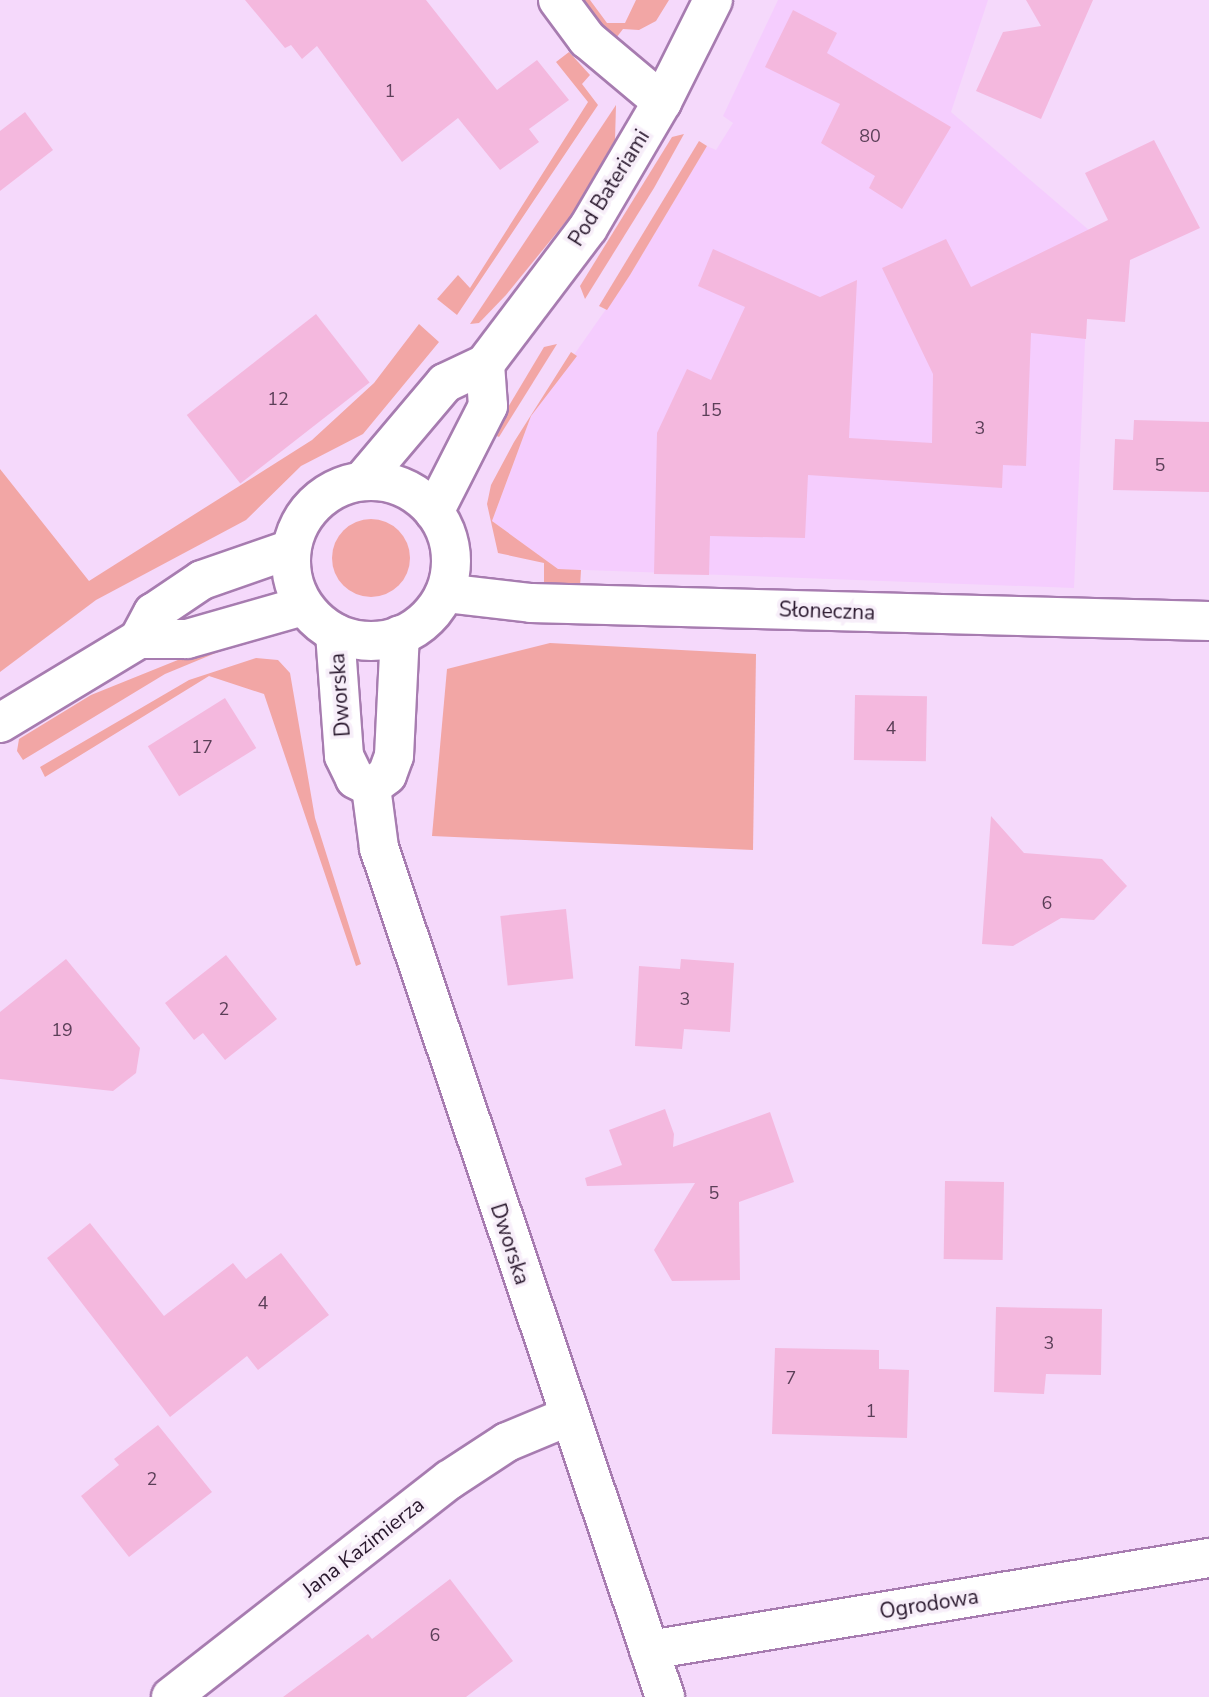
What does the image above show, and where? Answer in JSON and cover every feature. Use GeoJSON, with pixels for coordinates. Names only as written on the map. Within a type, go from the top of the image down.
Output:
{"type":"FeatureCollection","features":[{"type":"Feature","properties":{"kind":"street"},"geometry":{"type":"LineString","coordinates":[[558,0],[587,39],[662,102]]}},
{"type":"Feature","properties":{"kind":"street","name":"Pod Bateriami"},"geometry":{"type":"LineString","coordinates":[[363,480],[445,383],[485,365],[588,228],[662,102],[713,0]]}},
{"type":"Feature","properties":{"kind":"street"},"geometry":{"type":"LineString","coordinates":[[434,512],[488,406],[485,365]]}},
{"type":"Feature","properties":{"kind":"street"},"geometry":{"type":"LineString","coordinates":[[363,480],[400,486],[434,512],[450,551],[445,593],[419,625],[400,635],[359,640],[335,633],[303,606],[291,575],[291,549],[299,525],[313,504],[333,489],[363,480]]}},
{"type":"Feature","properties":{"kind":"street"},"geometry":{"type":"LineString","coordinates":[[139,639],[153,612],[202,580],[291,549]]}},
{"type":"Feature","properties":{"kind":"street","name":"Słoneczna"},"geometry":{"type":"LineString","coordinates":[[445,593],[531,603],[1209,621]]}},
{"type":"Feature","properties":{"kind":"street"},"geometry":{"type":"LineString","coordinates":[[0,723],[139,639],[187,639],[303,606]]}},
{"type":"Feature","properties":{"kind":"street","name":"Dworska"},"geometry":{"type":"LineString","coordinates":[[335,633],[344,756],[355,779],[372,787],[379,848],[567,1416],[665,1697]]}},
{"type":"Feature","properties":{"kind":"street"},"geometry":{"type":"LineString","coordinates":[[372,787],[387,775],[394,756],[400,635]]}},
{"type":"Feature","properties":{"kind":"street","name":"Jana Kazimierza"},"geometry":{"type":"LineString","coordinates":[[172,1697],[449,1480],[507,1442],[567,1416]]}},
{"type":"Feature","properties":{"kind":"street","name":"Ogrodowa"},"geometry":{"type":"LineString","coordinates":[[649,1650],[1209,1558]]}},
{"type":"Feature","properties":{"kind":"shaded area"},"geometry":{"type":"Polygon","coordinates":[[[577,0],[590,0],[607,23],[625,23],[636,0],[669,0],[656,21],[639,30],[623,29],[613,42],[577,0]]]}},
{"type":"Feature","properties":{"kind":"shaded area"},"geometry":{"type":"Polygon","coordinates":[[[778,0],[988,0],[951,112],[1090,231],[1074,588],[558,569],[492,521],[531,416],[630,275],[707,146],[716,150],[733,123],[723,116],[778,0]]]}},
{"type":"Feature","properties":{"kind":"shaded area"},"geometry":{"type":"Polygon","coordinates":[[[569,52],[590,75],[582,84],[598,105],[457,315],[437,299],[458,275],[470,288],[588,102],[556,62],[569,52]]]}},
{"type":"Feature","properties":{"kind":"shaded area"},"geometry":{"type":"Polygon","coordinates":[[[616,105],[615,140],[572,214],[506,295],[479,323],[470,324],[616,105]]]}},
{"type":"Feature","properties":{"kind":"shaded area"},"geometry":{"type":"Polygon","coordinates":[[[684,134],[585,299],[580,286],[672,137],[684,134]]]}},
{"type":"Feature","properties":{"kind":"shaded area"},"geometry":{"type":"Polygon","coordinates":[[[699,141],[707,146],[630,275],[607,310],[599,306],[699,141]]]}},
{"type":"Feature","properties":{"kind":"shaded area"},"geometry":{"type":"Polygon","coordinates":[[[419,324],[439,342],[363,434],[301,466],[246,520],[96,600],[0,672],[0,469],[89,581],[312,440],[374,383],[419,324]]]}},
{"type":"Feature","properties":{"kind":"shaded area"},"geometry":{"type":"Polygon","coordinates":[[[557,344],[499,437],[492,434],[544,347],[557,344]]]}},
{"type":"Feature","properties":{"kind":"shaded area"},"geometry":{"type":"Polygon","coordinates":[[[571,352],[577,356],[531,416],[492,521],[558,569],[581,570],[580,587],[544,586],[544,563],[498,553],[487,504],[491,485],[514,442],[571,352]]]}},
{"type":"Feature","properties":{"kind":"shaded area"},"geometry":{"type":"Polygon","coordinates":[[[371,519],[386,522],[399,530],[407,543],[410,558],[407,573],[399,586],[386,594],[371,597],[356,594],[343,586],[335,573],[332,558],[335,543],[343,530],[356,522],[371,519]]]}},
{"type":"Feature","properties":{"kind":"shaded area"},"geometry":{"type":"Polygon","coordinates":[[[220,643],[223,650],[165,674],[23,760],[17,751],[19,739],[91,695],[220,643]]]}},
{"type":"Feature","properties":{"kind":"shaded area"},"geometry":{"type":"Polygon","coordinates":[[[550,643],[756,654],[753,850],[432,836],[447,669],[550,643]]]}},
{"type":"Feature","properties":{"kind":"shaded area"},"geometry":{"type":"Polygon","coordinates":[[[256,658],[278,660],[290,673],[315,818],[361,964],[356,966],[264,694],[209,676],[45,777],[40,767],[189,680],[256,658]]]}},
{"type":"Feature","properties":{"kind":"building"},"geometry":{"type":"Polygon","coordinates":[[[245,0],[426,0],[497,90],[537,60],[569,100],[529,129],[539,142],[500,170],[458,118],[402,162],[317,46],[302,59],[291,45],[285,48],[245,0]]]}},
{"type":"Feature","properties":{"kind":"building"},"geometry":{"type":"Polygon","coordinates":[[[1026,0],[1093,0],[1041,119],[976,91],[1003,32],[1041,26],[1026,0]]]}},
{"type":"Feature","properties":{"kind":"building"},"geometry":{"type":"Polygon","coordinates":[[[793,10],[837,33],[827,53],[951,127],[902,209],[869,188],[875,176],[821,143],[840,104],[765,67],[793,10]]]}},
{"type":"Feature","properties":{"kind":"building"},"geometry":{"type":"Polygon","coordinates":[[[25,112],[53,150],[0,191],[0,131],[25,112]]]}},
{"type":"Feature","properties":{"kind":"building"},"geometry":{"type":"Polygon","coordinates":[[[1154,140],[1200,228],[1130,260],[1125,322],[1087,319],[1086,339],[1031,333],[1026,466],[1003,465],[1002,488],[808,475],[805,538],[710,536],[709,575],[654,574],[657,433],[687,369],[711,380],[745,307],[698,286],[713,249],[820,297],[857,280],[849,438],[932,443],[933,374],[882,268],[946,239],[971,287],[1108,220],[1085,173],[1154,140]]]}},
{"type":"Feature","properties":{"kind":"building"},"geometry":{"type":"Polygon","coordinates":[[[316,314],[370,383],[240,484],[187,415],[316,314]]]}},
{"type":"Feature","properties":{"kind":"building"},"geometry":{"type":"Polygon","coordinates":[[[1134,420],[1209,422],[1209,492],[1113,490],[1115,439],[1133,440],[1134,420]]]}},
{"type":"Feature","properties":{"kind":"building"},"geometry":{"type":"Polygon","coordinates":[[[855,695],[927,696],[926,761],[854,760],[855,695]]]}},
{"type":"Feature","properties":{"kind":"building"},"geometry":{"type":"Polygon","coordinates":[[[225,698],[256,748],[179,796],[148,746],[225,698]]]}},
{"type":"Feature","properties":{"kind":"building"},"geometry":{"type":"Polygon","coordinates":[[[991,816],[1024,853],[1102,859],[1127,886],[1094,920],[1061,918],[1013,946],[982,944],[991,816]]]}},
{"type":"Feature","properties":{"kind":"building"},"geometry":{"type":"Polygon","coordinates":[[[566,909],[573,979],[508,986],[500,916],[566,909]]]}},
{"type":"Feature","properties":{"kind":"building"},"geometry":{"type":"Polygon","coordinates":[[[226,955],[277,1019],[225,1060],[203,1033],[194,1040],[165,1003],[226,955]]]}},
{"type":"Feature","properties":{"kind":"building"},"geometry":{"type":"Polygon","coordinates":[[[66,959],[140,1048],[136,1073],[113,1091],[0,1079],[0,1012],[66,959]]]}},
{"type":"Feature","properties":{"kind":"building"},"geometry":{"type":"Polygon","coordinates":[[[681,959],[734,963],[730,1032],[684,1029],[682,1049],[635,1046],[639,966],[680,969],[681,959]]]}},
{"type":"Feature","properties":{"kind":"building"},"geometry":{"type":"Polygon","coordinates":[[[665,1109],[674,1134],[673,1147],[770,1112],[794,1182],[739,1202],[740,1280],[672,1281],[654,1250],[695,1183],[587,1186],[585,1178],[622,1165],[609,1130],[665,1109]]]}},
{"type":"Feature","properties":{"kind":"building"},"geometry":{"type":"Polygon","coordinates":[[[945,1181],[1004,1182],[1003,1260],[944,1259],[945,1181]]]}},
{"type":"Feature","properties":{"kind":"building"},"geometry":{"type":"Polygon","coordinates":[[[90,1223],[164,1316],[233,1263],[246,1279],[281,1253],[329,1315],[258,1370],[247,1356],[170,1417],[47,1258],[90,1223]]]}},
{"type":"Feature","properties":{"kind":"building"},"geometry":{"type":"Polygon","coordinates":[[[996,1307],[1102,1309],[1101,1375],[1046,1374],[1044,1394],[994,1392],[996,1307]]]}},
{"type":"Feature","properties":{"kind":"building"},"geometry":{"type":"Polygon","coordinates":[[[775,1348],[879,1350],[879,1369],[909,1370],[907,1438],[772,1434],[775,1348]]]}},
{"type":"Feature","properties":{"kind":"building"},"geometry":{"type":"Polygon","coordinates":[[[158,1425],[212,1492],[129,1557],[81,1496],[119,1465],[114,1459],[158,1425]]]}},
{"type":"Feature","properties":{"kind":"building"},"geometry":{"type":"Polygon","coordinates":[[[450,1579],[513,1661],[466,1697],[283,1697],[368,1634],[372,1639],[450,1579]]]}}]}
